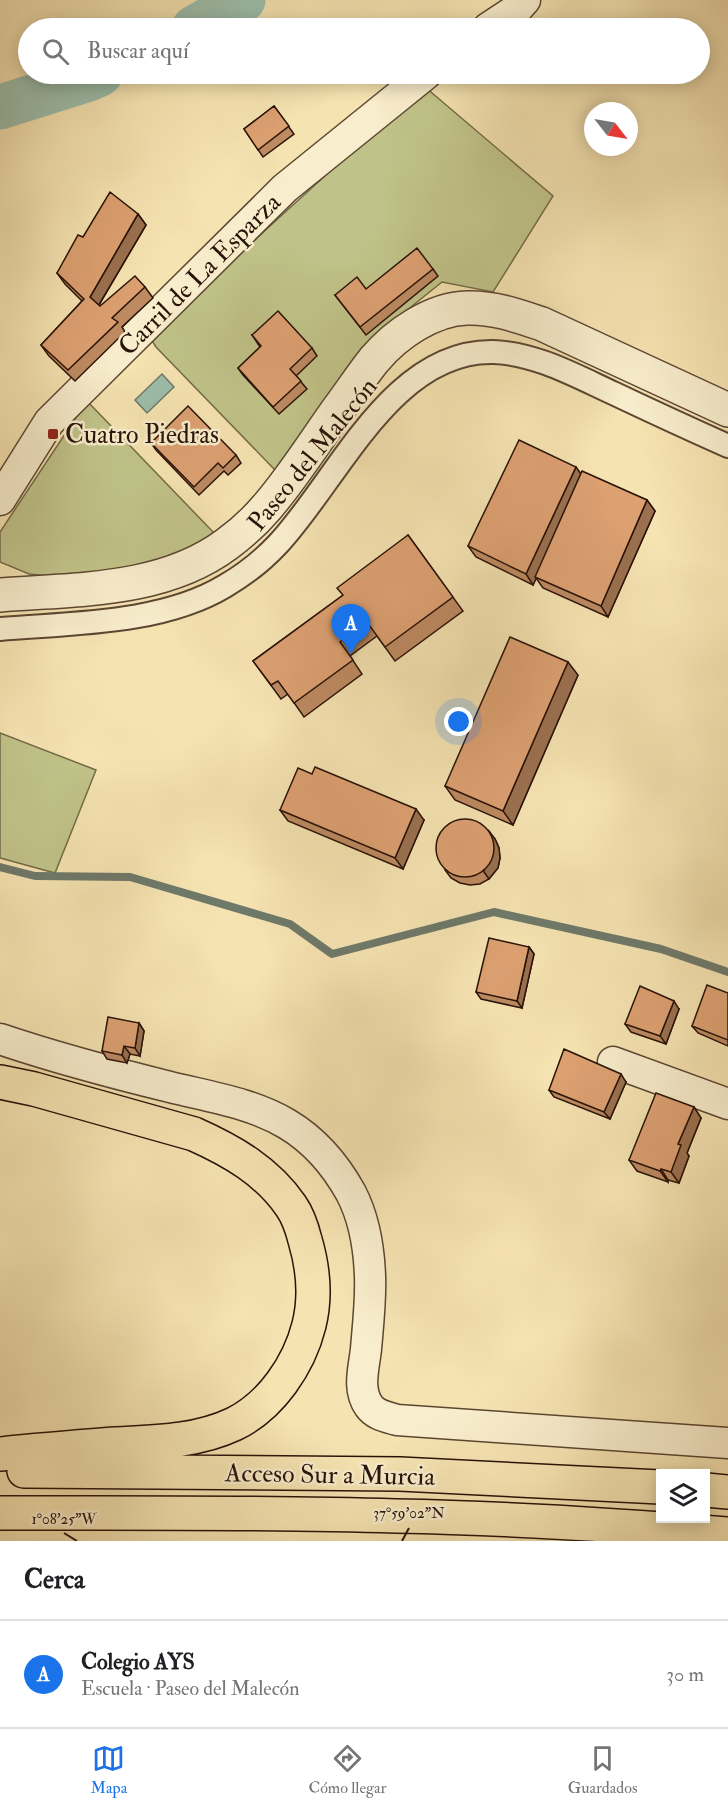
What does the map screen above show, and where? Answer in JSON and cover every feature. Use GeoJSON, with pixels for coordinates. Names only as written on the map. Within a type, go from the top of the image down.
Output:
{"type":"FeatureCollection","features":[{"type":"Feature","properties":{"kind":"highway"},"geometry":{"type":"LineString","coordinates":[[0,1082],[34,1089],[194,1134],[252,1164],[275,1185],[292,1208],[308,1249],[313,1276],[309,1325],[292,1364],[275,1391],[257,1409],[235,1423],[207,1435],[160,1442],[0,1454]]}},
{"type":"Feature","properties":{"kind":"highway","name":"Acceso Sur a Murcia"},"geometry":{"type":"LineString","coordinates":[[0,1471],[400,1474],[656,1487]]}},
{"type":"Feature","properties":{"kind":"highway"},"geometry":{"type":"LineString","coordinates":[[710,1490],[728,1492]]}},
{"type":"Feature","properties":{"kind":"highway","name":"Acceso Sur a Murcia"},"geometry":{"type":"LineString","coordinates":[[0,1513],[398,1516],[629,1526],[728,1534]]}},
{"type":"Feature","properties":{"kind":"street"},"geometry":{"type":"LineString","coordinates":[[503,18],[517,9],[525,0]]}},
{"type":"Feature","properties":{"kind":"street","name":"Carril de La Esparza"},"geometry":{"type":"LineString","coordinates":[[0,500],[49,422],[285,188],[414,84]]}},
{"type":"Feature","properties":{"kind":"street"},"geometry":{"type":"LineString","coordinates":[[0,595],[115,586],[156,577],[208,556],[255,520],[268,506],[375,359],[405,333],[429,318],[450,310],[481,308],[520,316],[728,410]]}},
{"type":"Feature","properties":{"kind":"street","name":"Paseo del Malecón"},"geometry":{"type":"LineString","coordinates":[[0,629],[153,614],[201,599],[225,587],[259,562],[277,545],[373,420],[398,393],[412,380],[432,368],[464,355],[495,352],[550,365],[728,446]]}},
{"type":"Feature","properties":{"kind":"street"},"geometry":{"type":"LineString","coordinates":[[0,576],[21,585],[57,590]]}},
{"type":"Feature","properties":{"kind":"street"},"geometry":{"type":"LineString","coordinates":[[0,1039],[119,1074],[260,1110],[308,1138],[330,1161],[351,1194],[365,1229],[370,1277],[366,1350],[362,1377],[363,1395],[370,1407],[380,1414],[397,1420],[728,1443]]}},
{"type":"Feature","properties":{"kind":"street"},"geometry":{"type":"LineString","coordinates":[[613,1062],[728,1104]]}},
{"type":"Feature","properties":{"kind":"green space"},"geometry":{"type":"Polygon","coordinates":[[[425,87],[553,196],[493,292],[442,282],[370,340],[345,371],[275,470],[156,347],[149,336],[425,87]]]}},
{"type":"Feature","properties":{"kind":"green space"},"geometry":{"type":"Polygon","coordinates":[[[87,401],[215,534],[184,551],[130,572],[68,578],[29,574],[0,562],[0,532],[87,401]]]}},
{"type":"Feature","properties":{"kind":"green space"},"geometry":{"type":"Polygon","coordinates":[[[0,733],[96,770],[55,873],[0,858],[0,733]]]}},
{"type":"Feature","properties":{"kind":"shaded area"},"geometry":{"type":"Polygon","coordinates":[[[162,374],[174,387],[147,413],[135,400],[162,374]]]}},
{"type":"Feature","properties":{"kind":"building"},"geometry":{"type":"Polygon","coordinates":[[[274,106],[289,126],[258,150],[244,129],[274,106]]]}},
{"type":"Feature","properties":{"kind":"building"},"geometry":{"type":"Polygon","coordinates":[[[110,192],[138,214],[90,297],[100,306],[135,276],[145,287],[112,318],[118,322],[68,370],[41,345],[84,299],[57,273],[78,235],[83,237],[110,192]]]}},
{"type":"Feature","properties":{"kind":"building"},"geometry":{"type":"Polygon","coordinates":[[[417,248],[433,269],[360,327],[335,295],[357,277],[366,289],[417,248]]]}},
{"type":"Feature","properties":{"kind":"building"},"geometry":{"type":"Polygon","coordinates":[[[278,311],[312,348],[290,369],[301,381],[273,407],[238,368],[261,346],[252,335],[278,311]]]}},
{"type":"Feature","properties":{"kind":"building"},"geometry":{"type":"Polygon","coordinates":[[[188,406],[236,455],[223,468],[218,463],[194,487],[151,443],[188,406]]]}},
{"type":"Feature","properties":{"kind":"building"},"geometry":{"type":"Polygon","coordinates":[[[519,440],[576,467],[526,574],[468,546],[519,440]]]}},
{"type":"Feature","properties":{"kind":"building"},"geometry":{"type":"Polygon","coordinates":[[[582,471],[647,500],[601,606],[535,577],[582,471]]]}},
{"type":"Feature","properties":{"kind":"building"},"geometry":{"type":"Polygon","coordinates":[[[408,535],[453,597],[385,647],[367,622],[340,642],[353,660],[294,703],[278,681],[271,685],[253,661],[343,595],[337,588],[408,535]]]}},
{"type":"Feature","properties":{"kind":"building"},"geometry":{"type":"Polygon","coordinates":[[[510,637],[568,662],[503,811],[445,786],[510,637]]]}},
{"type":"Feature","properties":{"kind":"building"},"geometry":{"type":"Polygon","coordinates":[[[315,767],[416,809],[395,858],[280,810],[298,768],[312,774],[315,767]]]}},
{"type":"Feature","properties":{"kind":"building"},"geometry":{"type":"Polygon","coordinates":[[[459,819],[471,819],[486,827],[494,842],[494,854],[486,869],[471,877],[459,877],[444,869],[436,854],[436,842],[444,827],[459,819]]]}},
{"type":"Feature","properties":{"kind":"building"},"geometry":{"type":"Polygon","coordinates":[[[489,938],[529,947],[517,1001],[476,992],[489,938]]]}},
{"type":"Feature","properties":{"kind":"building"},"geometry":{"type":"Polygon","coordinates":[[[707,985],[728,993],[728,1040],[692,1026],[707,985]]]}},
{"type":"Feature","properties":{"kind":"building"},"geometry":{"type":"Polygon","coordinates":[[[640,986],[674,1001],[660,1036],[625,1024],[640,986]]]}},
{"type":"Feature","properties":{"kind":"building"},"geometry":{"type":"Polygon","coordinates":[[[108,1017],[139,1023],[135,1048],[124,1046],[122,1055],[102,1051],[108,1017]]]}},
{"type":"Feature","properties":{"kind":"building"},"geometry":{"type":"Polygon","coordinates":[[[564,1049],[621,1074],[604,1112],[549,1090],[564,1049]]]}},
{"type":"Feature","properties":{"kind":"building"},"geometry":{"type":"Polygon","coordinates":[[[656,1093],[694,1107],[678,1144],[681,1145],[671,1172],[661,1169],[660,1171],[629,1160],[656,1093]]]}},
{"type":"Feature","properties":{"kind":"waterway"},"geometry":{"type":"LineString","coordinates":[[212,18],[243,0]]}},
{"type":"Feature","properties":{"kind":"waterway"},"geometry":{"type":"LineString","coordinates":[[0,107],[73,84]]}},
{"type":"Feature","properties":{"kind":"waterway"},"geometry":{"type":"LineString","coordinates":[[0,867],[35,876],[130,877],[290,924],[332,954],[494,912],[661,949],[728,972]]}},
{"type":"Feature","properties":{"kind":"place","name":"Cuatro Piedras"},"geometry":{"type":"Point","coordinates":[53,434]}},
{"type":"Feature","properties":{"kind":"place","name":"Colegio AYS"},"geometry":{"type":"Point","coordinates":[351,654]}}]}
